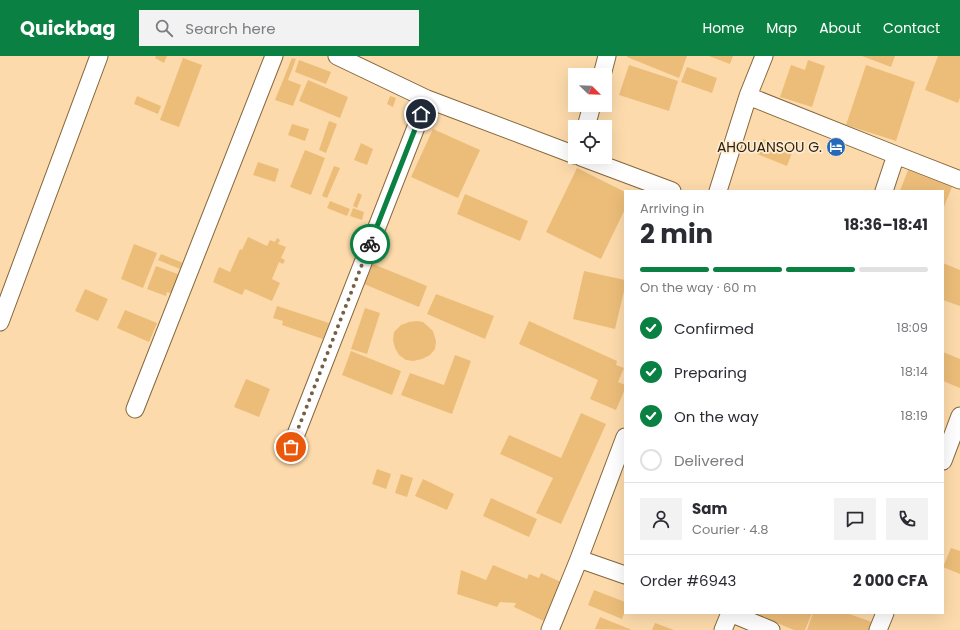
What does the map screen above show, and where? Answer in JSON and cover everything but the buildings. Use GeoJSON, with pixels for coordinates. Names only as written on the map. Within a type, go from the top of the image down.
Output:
{"type":"FeatureCollection","features":[{"type":"Feature","properties":{"kind":"street"},"geometry":{"type":"LineString","coordinates":[[0,322],[98,56]]}},
{"type":"Feature","properties":{"kind":"street"},"geometry":{"type":"LineString","coordinates":[[135,409],[274,56]]}},
{"type":"Feature","properties":{"kind":"street"},"geometry":{"type":"LineString","coordinates":[[337,56],[427,99],[568,152]]}},
{"type":"Feature","properties":{"kind":"street"},"geometry":{"type":"LineString","coordinates":[[604,68],[607,56]]}},
{"type":"Feature","properties":{"kind":"street"},"geometry":{"type":"LineString","coordinates":[[718,190],[748,96],[764,56]]}},
{"type":"Feature","properties":{"kind":"street"},"geometry":{"type":"LineString","coordinates":[[748,96],[960,180]]}},
{"type":"Feature","properties":{"kind":"street"},"geometry":{"type":"LineString","coordinates":[[291,447],[427,99]]}},
{"type":"Feature","properties":{"kind":"street"},"geometry":{"type":"LineString","coordinates":[[884,190],[896,155]]}},
{"type":"Feature","properties":{"kind":"street"},"geometry":{"type":"LineString","coordinates":[[600,164],[669,190]]}},
{"type":"Feature","properties":{"kind":"street"},"geometry":{"type":"LineString","coordinates":[[944,457],[960,416]]}},
{"type":"Feature","properties":{"kind":"street"},"geometry":{"type":"LineString","coordinates":[[550,630],[624,440]]}},
{"type":"Feature","properties":{"kind":"street"},"geometry":{"type":"LineString","coordinates":[[579,558],[624,575]]}},
{"type":"Feature","properties":{"kind":"street"},"geometry":{"type":"LineString","coordinates":[[723,630],[730,614]]}},
{"type":"Feature","properties":{"kind":"street"},"geometry":{"type":"LineString","coordinates":[[732,614],[771,630]]}},
{"type":"Feature","properties":{"kind":"street"},"geometry":{"type":"LineString","coordinates":[[878,630],[885,614]]}},
{"type":"Feature","properties":{"kind":"way so far"},"geometry":{"type":"LineString","coordinates":[[291,447],[370,244]]}},
{"type":"Feature","properties":{"kind":"place","name":"AHOUANSOU G."},"geometry":{"type":"Point","coordinates":[836,147]}},
{"type":"Feature","properties":{"kind":"route"},"geometry":{"type":"LineString","coordinates":[[370,244],[421,114]]}}]}
